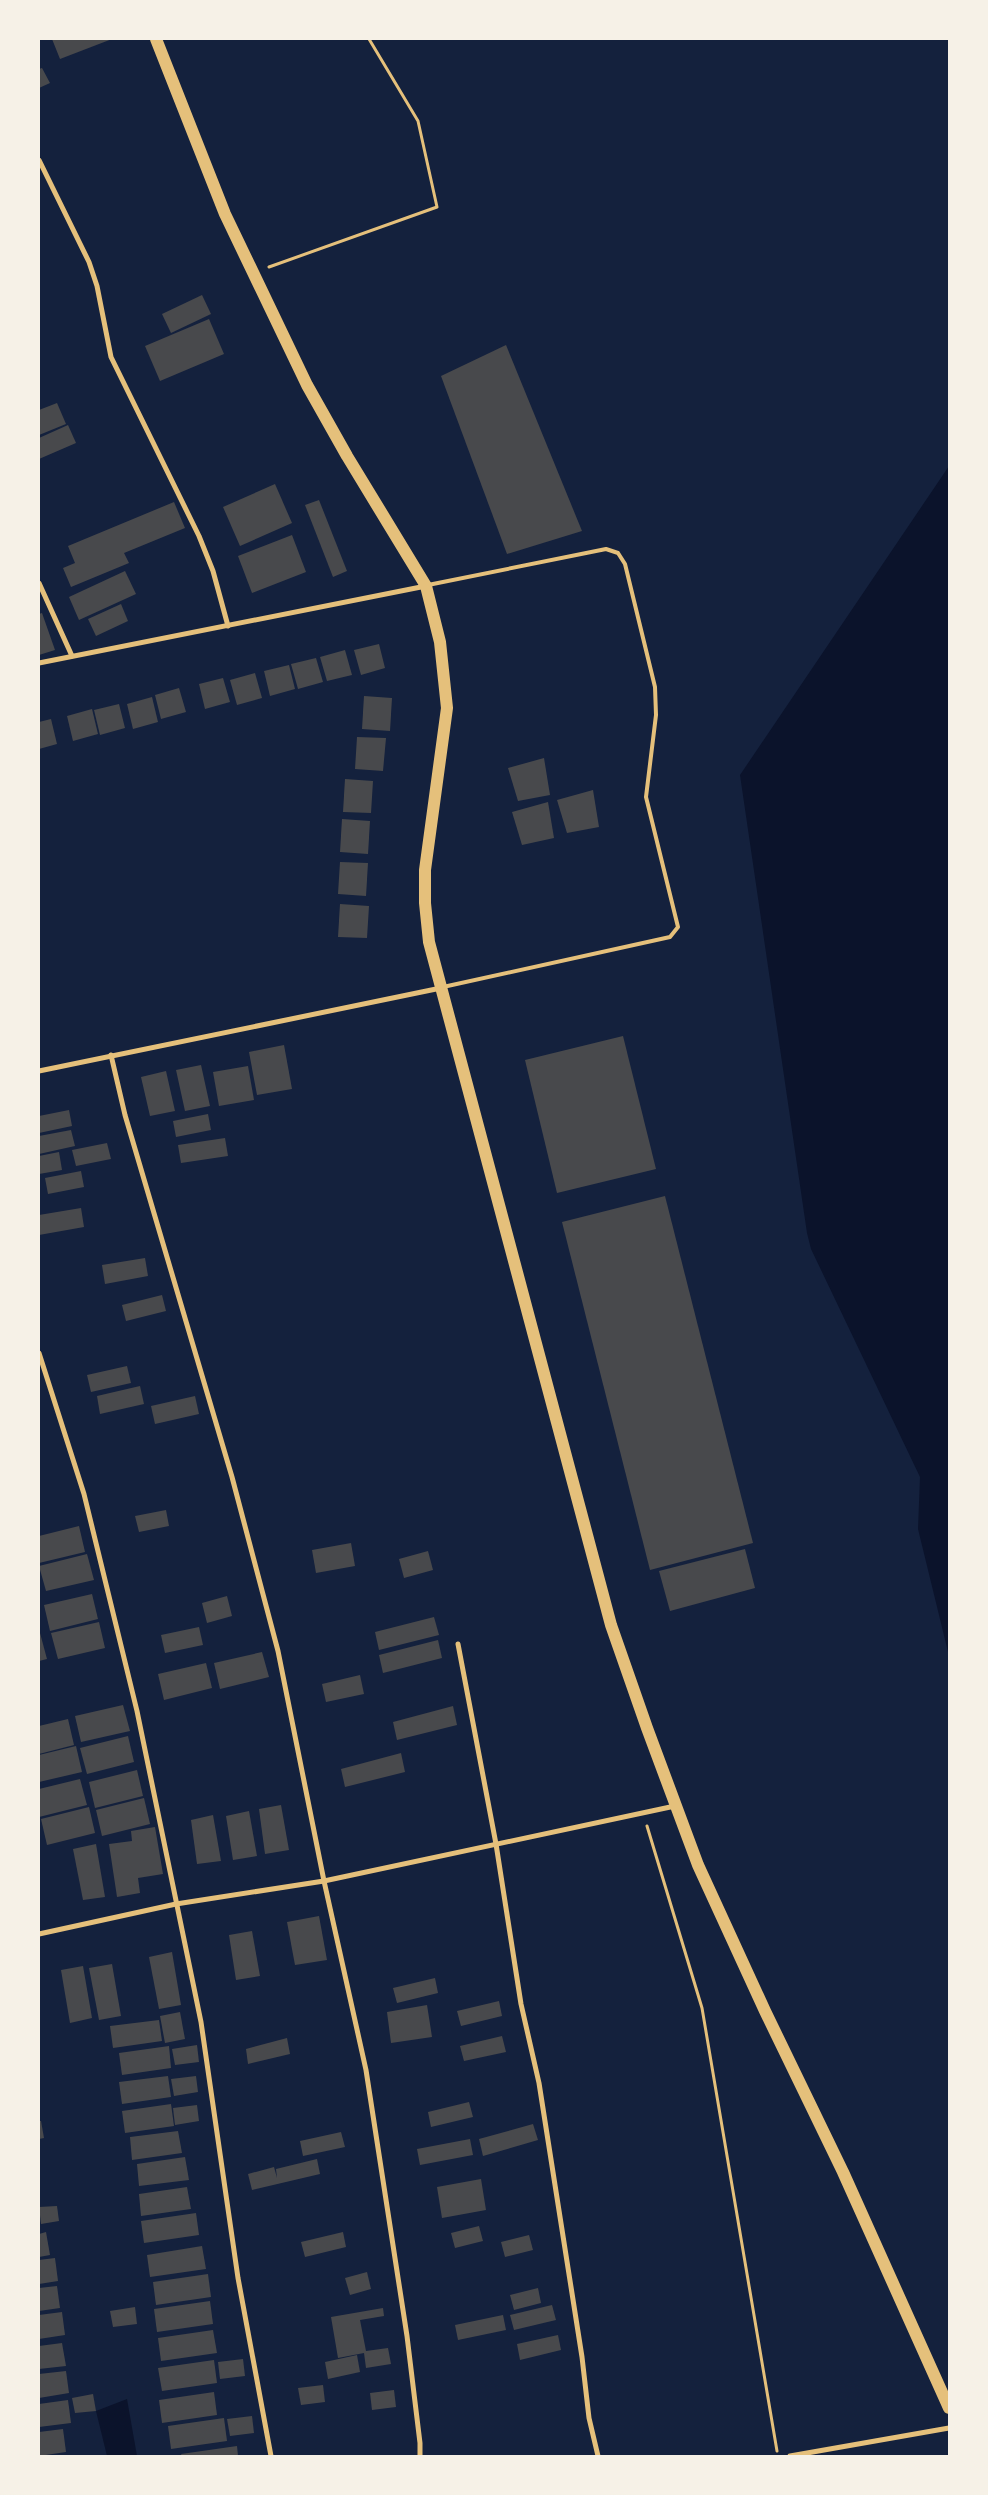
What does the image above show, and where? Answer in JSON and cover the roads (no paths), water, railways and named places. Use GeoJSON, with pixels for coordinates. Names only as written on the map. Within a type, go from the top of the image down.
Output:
{"type":"FeatureCollection","features":[{"type":"Feature","properties":{"kind":"main road"},"geometry":{"type":"LineString","coordinates":[[156,39],[225,214],[307,385],[426,586],[440,642],[447,708],[425,870],[425,903],[429,942],[611,1625],[698,1865],[749,1978],[843,2172],[949,2408]]}},
{"type":"Feature","properties":{"kind":"street"},"geometry":{"type":"LineString","coordinates":[[39,160],[89,262],[111,357],[122,383],[199,536],[213,571],[228,626]]}},
{"type":"Feature","properties":{"kind":"street"},"geometry":{"type":"LineString","coordinates":[[39,583],[72,656]]}},
{"type":"Feature","properties":{"kind":"street"},"geometry":{"type":"LineString","coordinates":[[39,663],[426,586]]}},
{"type":"Feature","properties":{"kind":"street"},"geometry":{"type":"LineString","coordinates":[[39,1071],[441,988]]}},
{"type":"Feature","properties":{"kind":"street"},"geometry":{"type":"LineString","coordinates":[[111,1056],[125,1115],[232,1477],[278,1651],[324,1881],[366,2070],[407,2336],[420,2456]]}},
{"type":"Feature","properties":{"kind":"street"},"geometry":{"type":"LineString","coordinates":[[39,1353],[84,1494],[137,1712],[201,2022],[238,2278],[271,2456]]}},
{"type":"Feature","properties":{"kind":"street"},"geometry":{"type":"LineString","coordinates":[[458,1644],[496,1844],[521,2004],[539,2083],[582,2357],[589,2418],[598,2456]]}},
{"type":"Feature","properties":{"kind":"street"},"geometry":{"type":"LineString","coordinates":[[39,1934],[176,1904],[324,1881],[676,1806]]}},
{"type":"Feature","properties":{"kind":"street"},"geometry":{"type":"LineString","coordinates":[[790,2456],[949,2428]]}},
{"type":"Feature","properties":{"kind":"lane"},"geometry":{"type":"LineString","coordinates":[[426,586],[606,549],[618,553],[625,564],[655,687],[656,715],[646,797],[678,927],[670,937],[441,988]]}},
{"type":"Feature","properties":{"kind":"water"},"geometry":{"type":"Polygon","coordinates":[[[949,466],[949,1656],[918,1529],[920,1477],[811,1249],[807,1233],[740,775],[949,466]]]}},
{"type":"Feature","properties":{"kind":"water"},"geometry":{"type":"Polygon","coordinates":[[[127,2399],[137,2456],[107,2456],[96,2411],[127,2399]]]}}]}
